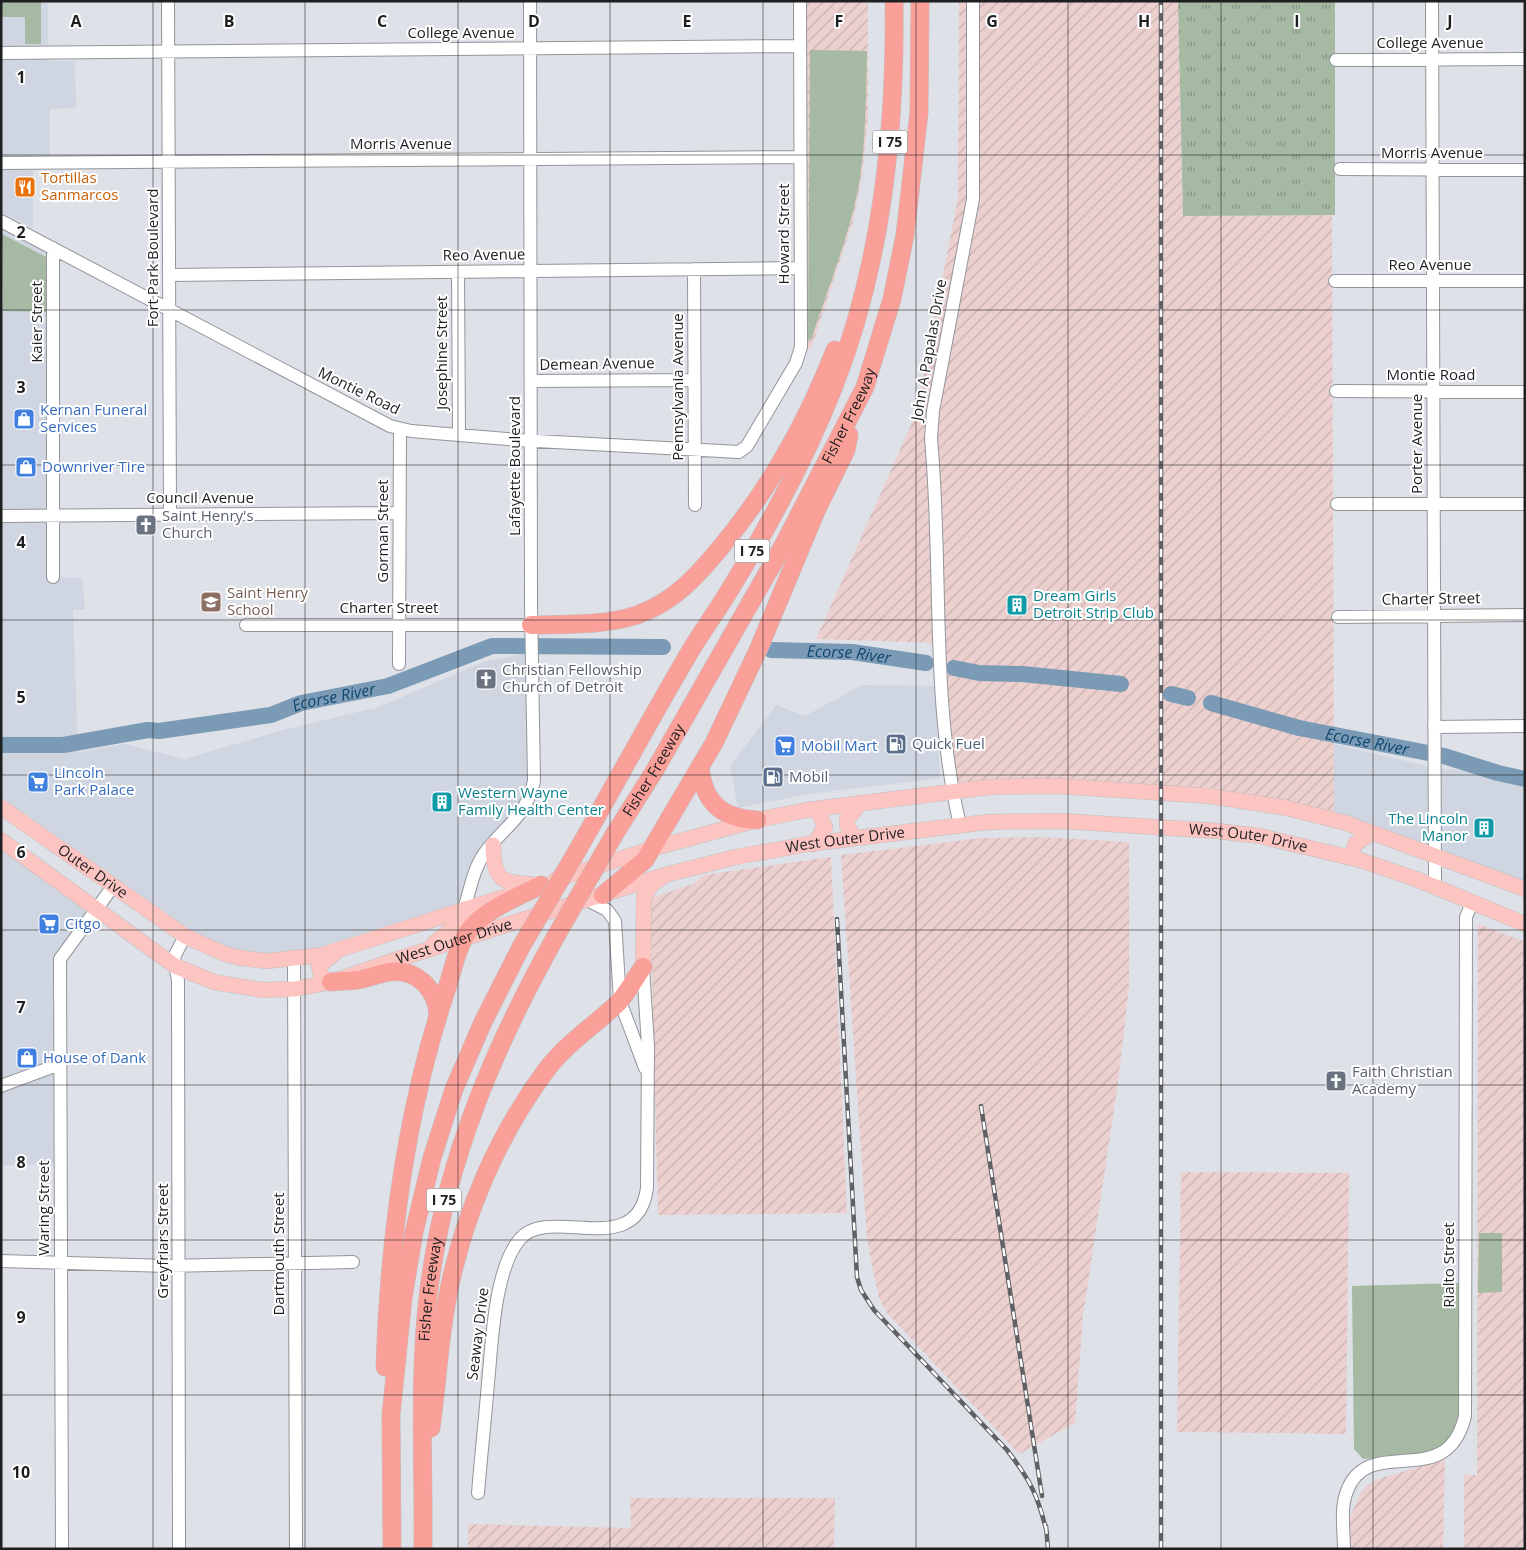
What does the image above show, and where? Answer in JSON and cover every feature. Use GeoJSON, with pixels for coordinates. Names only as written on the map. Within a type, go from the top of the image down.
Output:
{"type":"FeatureCollection","features":[{"type":"Feature","properties":{"kind":"highway","name":"Fisher Freeway"},"geometry":{"type":"LineString","coordinates":[[392,1549],[391,1415],[404,1289],[414,1232],[432,1158],[465,1062],[521,947],[692,648],[764,532],[800,464],[838,376],[867,281],[877,235],[891,126],[894,1]]}},
{"type":"Feature","properties":{"kind":"highway","name":"Fisher Freeway"},"geometry":{"type":"LineString","coordinates":[[423,1549],[422,1401],[428,1289],[445,1196],[482,1085],[522,995],[614,835],[655,770],[784,544],[865,386],[882,335],[905,236],[919,113],[920,1]]}},
{"type":"Feature","properties":{"kind":"highway"},"geometry":{"type":"LineString","coordinates":[[531,639],[595,623],[623,619],[656,607],[697,576],[759,497],[803,425],[841,334],[864,261],[877,235]]}},
{"type":"Feature","properties":{"kind":"highway"},"geometry":{"type":"LineString","coordinates":[[595,897],[634,872],[645,860],[700,767],[735,700],[816,512],[846,450],[855,405]]}},
{"type":"Feature","properties":{"kind":"highway"},"geometry":{"type":"LineString","coordinates":[[700,767],[704,789],[714,805],[734,816],[757,820]]}},
{"type":"Feature","properties":{"kind":"highway"},"geometry":{"type":"LineString","coordinates":[[391,1415],[385,1391],[395,1232],[414,1113],[438,1016],[463,939],[479,920],[490,912],[541,885]]}},
{"type":"Feature","properties":{"kind":"highway"},"geometry":{"type":"LineString","coordinates":[[423,1486],[447,1300],[460,1247],[481,1188],[511,1124],[546,1071],[570,1043],[620,1001],[643,968]]}},
{"type":"Feature","properties":{"kind":"highway"},"geometry":{"type":"LineString","coordinates":[[331,982],[358,980],[389,972],[403,971],[417,977],[428,987],[438,1006],[438,1016]]}},
{"type":"Feature","properties":{"kind":"main road","name":"West Outer Drive"},"geometry":{"type":"LineString","coordinates":[[185,936],[219,952],[240,958],[267,961],[294,959],[339,950],[651,849],[757,820],[817,809],[990,787],[1057,786],[1210,796],[1296,810],[1346,823],[1370,834],[1525,889]]}},
{"type":"Feature","properties":{"kind":"main road"},"geometry":{"type":"LineString","coordinates":[[854,838],[847,826],[847,819],[861,803]]}},
{"type":"Feature","properties":{"kind":"main road","name":"Outer Drive"},"geometry":{"type":"LineString","coordinates":[[1,807],[185,936]]}},
{"type":"Feature","properties":{"kind":"main road"},"geometry":{"type":"LineString","coordinates":[[814,844],[825,827],[817,809]]}},
{"type":"Feature","properties":{"kind":"main road","name":"West Outer Drive"},"geometry":{"type":"LineString","coordinates":[[1,840],[175,966],[227,985],[262,990],[295,989],[331,982],[424,950],[665,875],[736,856],[854,838],[960,825],[1020,821],[1062,821],[1217,831],[1302,844],[1352,857],[1435,887],[1525,924]]}},
{"type":"Feature","properties":{"kind":"main road"},"geometry":{"type":"LineString","coordinates":[[1352,857],[1355,844],[1370,834]]}},
{"type":"Feature","properties":{"kind":"main road"},"geometry":{"type":"LineString","coordinates":[[493,845],[494,866],[501,878],[512,883],[541,885]]}},
{"type":"Feature","properties":{"kind":"main road"},"geometry":{"type":"LineString","coordinates":[[643,968],[644,896],[652,884],[665,875]]}},
{"type":"Feature","properties":{"kind":"main road"},"geometry":{"type":"LineString","coordinates":[[424,950],[458,923],[464,909]]}},
{"type":"Feature","properties":{"kind":"main road"},"geometry":{"type":"LineString","coordinates":[[331,982],[321,976],[319,966],[339,950]]}},
{"type":"Feature","properties":{"kind":"street","name":"Fort Park Boulevard"},"geometry":{"type":"LineString","coordinates":[[168,1],[170,514]]}},
{"type":"Feature","properties":{"kind":"street","name":"Lafayette Boulevard"},"geometry":{"type":"LineString","coordinates":[[464,909],[478,863],[523,811],[531,795],[534,781],[531,639],[530,1]]}},
{"type":"Feature","properties":{"kind":"street","name":"Howard Street"},"geometry":{"type":"LineString","coordinates":[[741,451],[747,446],[799,356],[801,268],[800,1]]}},
{"type":"Feature","properties":{"kind":"street","name":"John A Papalas Drive"},"geometry":{"type":"LineString","coordinates":[[960,825],[952,791],[942,695],[931,425],[973,199],[973,1]]}},
{"type":"Feature","properties":{"kind":"street","name":"Porter Avenue"},"geometry":{"type":"LineString","coordinates":[[1432,1],[1432,503],[1435,887]]}},
{"type":"Feature","properties":{"kind":"street","name":"College Avenue"},"geometry":{"type":"LineString","coordinates":[[1,53],[800,46]]}},
{"type":"Feature","properties":{"kind":"street","name":"College Avenue"},"geometry":{"type":"LineString","coordinates":[[1336,60],[1525,59]]}},
{"type":"Feature","properties":{"kind":"street","name":"Morris Avenue"},"geometry":{"type":"LineString","coordinates":[[1,163],[800,157]]}},
{"type":"Feature","properties":{"kind":"street","name":"Morris Avenue"},"geometry":{"type":"LineString","coordinates":[[1340,169],[1525,170]]}},
{"type":"Feature","properties":{"kind":"street","name":"Montie Road"},"geometry":{"type":"LineString","coordinates":[[1,221],[284,372],[390,426],[400,429],[531,441],[741,451]]}},
{"type":"Feature","properties":{"kind":"street","name":"Kaier Street"},"geometry":{"type":"LineString","coordinates":[[52,248],[53,577]]}},
{"type":"Feature","properties":{"kind":"street","name":"Reo Avenue"},"geometry":{"type":"LineString","coordinates":[[169,274],[801,268]]}},
{"type":"Feature","properties":{"kind":"street","name":"Pennsylvania Avenue"},"geometry":{"type":"LineString","coordinates":[[694,269],[695,505]]}},
{"type":"Feature","properties":{"kind":"street","name":"Josephine Street"},"geometry":{"type":"LineString","coordinates":[[458,272],[459,435]]}},
{"type":"Feature","properties":{"kind":"street","name":"Reo Avenue"},"geometry":{"type":"LineString","coordinates":[[1335,281],[1525,281]]}},
{"type":"Feature","properties":{"kind":"street","name":"Demean Avenue"},"geometry":{"type":"LineString","coordinates":[[531,381],[694,380]]}},
{"type":"Feature","properties":{"kind":"street","name":"Montie Road"},"geometry":{"type":"LineString","coordinates":[[1336,391],[1525,392]]}},
{"type":"Feature","properties":{"kind":"street","name":"Gorman Street"},"geometry":{"type":"LineString","coordinates":[[399,664],[400,429]]}},
{"type":"Feature","properties":{"kind":"street"},"geometry":{"type":"LineString","coordinates":[[1337,504],[1525,504]]}},
{"type":"Feature","properties":{"kind":"street","name":"Council Avenue"},"geometry":{"type":"LineString","coordinates":[[1,516],[54,514],[399,513]]}},
{"type":"Feature","properties":{"kind":"street","name":"Charter Street"},"geometry":{"type":"LineString","coordinates":[[1338,617],[1525,615]]}},
{"type":"Feature","properties":{"kind":"street","name":"Charter Street"},"geometry":{"type":"LineString","coordinates":[[246,625],[399,625],[531,639]]}},
{"type":"Feature","properties":{"kind":"street"},"geometry":{"type":"LineString","coordinates":[[1434,727],[1525,726]]}},
{"type":"Feature","properties":{"kind":"street","name":"Waring Street"},"geometry":{"type":"LineString","coordinates":[[62,1549],[60,960],[114,885]]}},
{"type":"Feature","properties":{"kind":"street","name":"Seaway Drive"},"geometry":{"type":"LineString","coordinates":[[595,897],[616,921],[620,1001],[648,1075]]}},
{"type":"Feature","properties":{"kind":"street","name":"Rialto Street"},"geometry":{"type":"LineString","coordinates":[[1344,1549],[1344,1502],[1350,1485],[1356,1476],[1379,1462],[1422,1461],[1442,1453],[1458,1437],[1465,1416],[1466,916],[1472,903]]}},
{"type":"Feature","properties":{"kind":"street","name":"Greyfriars Street"},"geometry":{"type":"LineString","coordinates":[[180,1549],[178,981],[174,957],[185,936]]}},
{"type":"Feature","properties":{"kind":"street","name":"Dartmouth Street"},"geometry":{"type":"LineString","coordinates":[[294,959],[296,1549]]}},
{"type":"Feature","properties":{"kind":"street","name":"Seaway Drive"},"geometry":{"type":"LineString","coordinates":[[478,1493],[496,1310],[503,1278],[514,1247],[522,1237],[534,1229],[612,1228],[628,1222],[645,1201],[647,1188],[648,1075],[643,968]]}},
{"type":"Feature","properties":{"kind":"street"},"geometry":{"type":"LineString","coordinates":[[1,1086],[60,1064]]}},
{"type":"Feature","properties":{"kind":"street"},"geometry":{"type":"LineString","coordinates":[[1,1261],[179,1266],[353,1262]]}},
{"type":"Feature","properties":{"kind":"shaded area"},"geometry":{"type":"Polygon","coordinates":[[[1,1],[48,1],[48,61],[75,61],[76,108],[50,109],[50,158],[33,159],[33,228],[1,212],[1,1]]]}},
{"type":"Feature","properties":{"kind":"shaded area"},"geometry":{"type":"Polygon","coordinates":[[[800,1],[868,1],[868,116],[862,176],[853,221],[811,349],[801,347],[800,1]]]}},
{"type":"Feature","properties":{"kind":"shaded area"},"geometry":{"type":"Polygon","coordinates":[[[959,1],[1178,1],[1183,216],[1332,215],[1334,820],[1210,796],[952,791],[940,643],[816,639],[915,416],[958,198],[959,1]]]}},
{"type":"Feature","properties":{"kind":"shaded area"},"geometry":{"type":"Polygon","coordinates":[[[1,221],[52,248],[54,577],[82,578],[85,609],[73,610],[78,752],[125,744],[184,759],[287,729],[379,707],[483,662],[532,652],[531,795],[485,852],[464,909],[322,955],[225,954],[1,807],[1,221]]]}},
{"type":"Feature","properties":{"kind":"shaded area"},"geometry":{"type":"Polygon","coordinates":[[[862,685],[935,686],[940,778],[808,794],[738,808],[730,766],[776,705],[805,716],[862,685]]]}},
{"type":"Feature","properties":{"kind":"shaded area"},"geometry":{"type":"Polygon","coordinates":[[[1334,744],[1435,768],[1498,773],[1525,778],[1525,889],[1334,820],[1334,744]]]}},
{"type":"Feature","properties":{"kind":"shaded area"},"geometry":{"type":"Polygon","coordinates":[[[1039,837],[1129,842],[1129,987],[1118,1083],[1083,1315],[1075,1423],[1019,1454],[887,1313],[879,1298],[867,1240],[841,855],[982,838],[1039,837]]]}},
{"type":"Feature","properties":{"kind":"shaded area"},"geometry":{"type":"Polygon","coordinates":[[[1,840],[96,909],[60,960],[60,1163],[1,1166],[1,840]]]}},
{"type":"Feature","properties":{"kind":"shaded area"},"geometry":{"type":"Polygon","coordinates":[[[831,857],[847,1213],[658,1215],[650,898],[693,884],[704,875],[831,857]]]}},
{"type":"Feature","properties":{"kind":"shaded area"},"geometry":{"type":"Polygon","coordinates":[[[1478,924],[1525,942],[1525,1549],[1464,1549],[1464,1475],[1477,1475],[1478,924]]]}},
{"type":"Feature","properties":{"kind":"shaded area"},"geometry":{"type":"Polygon","coordinates":[[[1181,1172],[1349,1173],[1346,1434],[1177,1432],[1181,1172]]]}},
{"type":"Feature","properties":{"kind":"shaded area"},"geometry":{"type":"Polygon","coordinates":[[[1445,1459],[1443,1549],[1349,1549],[1348,1521],[1362,1490],[1375,1480],[1445,1459]]]}},
{"type":"Feature","properties":{"kind":"shaded area"},"geometry":{"type":"Polygon","coordinates":[[[630,1498],[835,1498],[834,1549],[468,1549],[468,1524],[631,1528],[630,1498]]]}},
{"type":"Feature","properties":{"kind":"green space"},"geometry":{"type":"Polygon","coordinates":[[[41,1],[41,44],[25,44],[25,17],[1,17],[1,2],[41,1]]]}},
{"type":"Feature","properties":{"kind":"green space"},"geometry":{"type":"Polygon","coordinates":[[[1178,1],[1335,1],[1335,215],[1183,216],[1178,1]]]}},
{"type":"Feature","properties":{"kind":"green space"},"geometry":{"type":"Polygon","coordinates":[[[810,50],[867,51],[865,131],[856,199],[845,239],[811,340],[808,339],[810,50]]]}},
{"type":"Feature","properties":{"kind":"green space"},"geometry":{"type":"Polygon","coordinates":[[[2,234],[46,257],[46,312],[3,311],[2,234]]]}},
{"type":"Feature","properties":{"kind":"green space"},"geometry":{"type":"Polygon","coordinates":[[[1479,1233],[1502,1233],[1502,1292],[1478,1293],[1479,1233]]]}},
{"type":"Feature","properties":{"kind":"green space"},"geometry":{"type":"Polygon","coordinates":[[[1459,1283],[1459,1416],[1454,1429],[1447,1440],[1439,1447],[1430,1451],[1408,1456],[1363,1459],[1354,1449],[1352,1286],[1459,1283]]]}},
{"type":"Feature","properties":{"kind":"waterway","name":"Ecorse River"},"geometry":{"type":"LineString","coordinates":[[1,745],[63,745],[148,730],[159,731],[271,715],[301,703],[388,686],[492,646],[663,647]]}},
{"type":"Feature","properties":{"kind":"waterway","name":"Ecorse River"},"geometry":{"type":"LineString","coordinates":[[771,650],[852,652],[926,663]]}},
{"type":"Feature","properties":{"kind":"waterway","name":"Ecorse River"},"geometry":{"type":"LineString","coordinates":[[954,668],[979,673],[1022,674],[1121,684]]}},
{"type":"Feature","properties":{"kind":"waterway","name":"Ecorse River"},"geometry":{"type":"LineString","coordinates":[[1171,694],[1188,698]]}},
{"type":"Feature","properties":{"kind":"waterway","name":"Ecorse River"},"geometry":{"type":"LineString","coordinates":[[1211,703],[1299,728],[1444,756],[1498,773],[1525,779]]}},
{"type":"Feature","properties":{"kind":"railway"},"geometry":{"type":"LineString","coordinates":[[1161,1],[1161,1549]]}},
{"type":"Feature","properties":{"kind":"railway"},"geometry":{"type":"LineString","coordinates":[[837,919],[857,1277],[861,1290],[874,1310],[1007,1450],[1033,1489],[1047,1533]]}},
{"type":"Feature","properties":{"kind":"railway"},"geometry":{"type":"LineString","coordinates":[[981,1106],[1042,1496]]}},
{"type":"Feature","properties":{"kind":"railway"},"geometry":{"type":"LineString","coordinates":[[1046,1526],[1048,1549]]}},
{"type":"Feature","properties":{"kind":"place","name":"Tortillas Sanmarcos"},"geometry":{"type":"Point","coordinates":[25,187]}},
{"type":"Feature","properties":{"kind":"place","name":"Kernan Funeral Services"},"geometry":{"type":"Point","coordinates":[24,419]}},
{"type":"Feature","properties":{"kind":"place","name":"Downriver Tire"},"geometry":{"type":"Point","coordinates":[26,467]}},
{"type":"Feature","properties":{"kind":"place","name":"Saint Henry's Church"},"geometry":{"type":"Point","coordinates":[146,525]}},
{"type":"Feature","properties":{"kind":"place","name":"Saint Henry School"},"geometry":{"type":"Point","coordinates":[211,602]}},
{"type":"Feature","properties":{"kind":"place","name":"Dream Girls Detroit Strip Club"},"geometry":{"type":"Point","coordinates":[1017,605]}},
{"type":"Feature","properties":{"kind":"place","name":"Christian Fellowship Church of Detroit"},"geometry":{"type":"Point","coordinates":[486,679]}},
{"type":"Feature","properties":{"kind":"place","name":"Quick Fuel"},"geometry":{"type":"Point","coordinates":[896,744]}},
{"type":"Feature","properties":{"kind":"place","name":"Mobil Mart"},"geometry":{"type":"Point","coordinates":[785,746]}},
{"type":"Feature","properties":{"kind":"place","name":"Mobil"},"geometry":{"type":"Point","coordinates":[773,777]}},
{"type":"Feature","properties":{"kind":"place","name":"Lincoln Park Palace"},"geometry":{"type":"Point","coordinates":[38,782]}},
{"type":"Feature","properties":{"kind":"place","name":"Western Wayne Family Health Center"},"geometry":{"type":"Point","coordinates":[442,802]}},
{"type":"Feature","properties":{"kind":"place","name":"The Lincoln Manor"},"geometry":{"type":"Point","coordinates":[1484,828]}},
{"type":"Feature","properties":{"kind":"place","name":"Citgo"},"geometry":{"type":"Point","coordinates":[49,924]}},
{"type":"Feature","properties":{"kind":"place","name":"House of Dank"},"geometry":{"type":"Point","coordinates":[27,1058]}},
{"type":"Feature","properties":{"kind":"place","name":"Faith Christian Academy"},"geometry":{"type":"Point","coordinates":[1336,1081]}}]}
